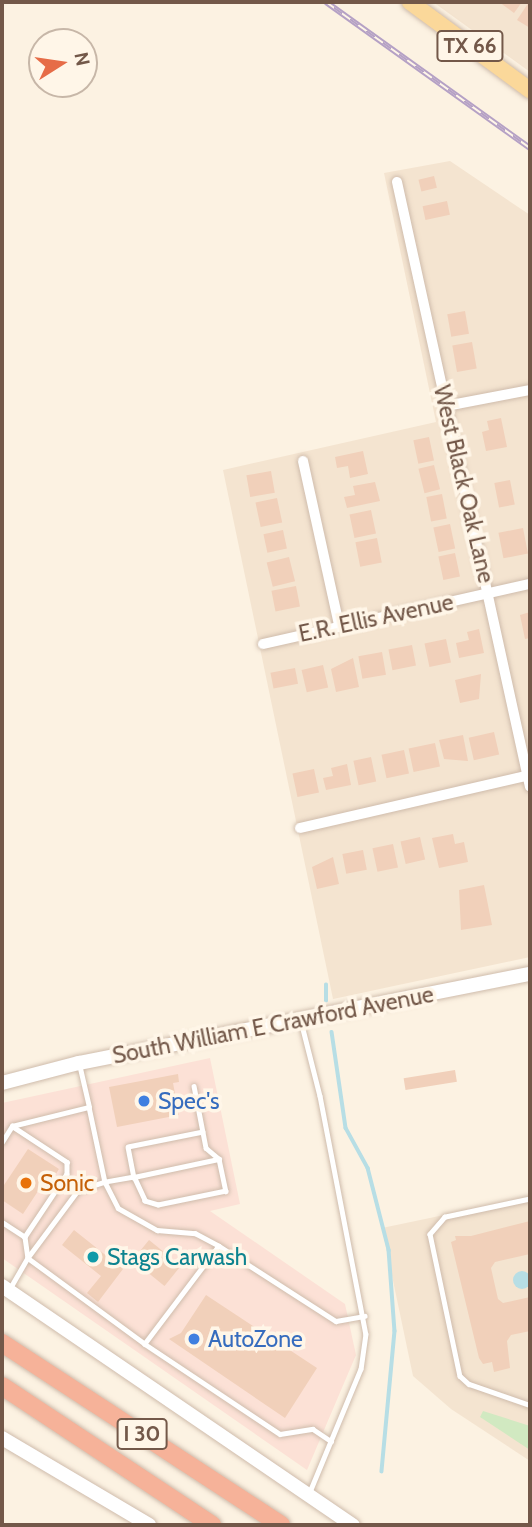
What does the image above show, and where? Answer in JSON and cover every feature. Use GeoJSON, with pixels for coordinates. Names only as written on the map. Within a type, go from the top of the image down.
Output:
{"type":"FeatureCollection","features":[{"type":"Feature","properties":{"kind":"highway","name":"I 30"},"geometry":{"type":"LineString","coordinates":[[2,1343],[281,1525]]}},
{"type":"Feature","properties":{"kind":"highway","name":"I 30"},"geometry":{"type":"LineString","coordinates":[[2,1386],[212,1525]]}},
{"type":"Feature","properties":{"kind":"main road","name":"TX 66"},"geometry":{"type":"LineString","coordinates":[[410,2],[530,90]]}},
{"type":"Feature","properties":{"kind":"main road","name":"South William E Crawford Avenue"},"geometry":{"type":"LineString","coordinates":[[2,1082],[79,1063],[530,974]]}},
{"type":"Feature","properties":{"kind":"main road"},"geometry":{"type":"LineString","coordinates":[[5,1288],[175,1407],[352,1525]]}},
{"type":"Feature","properties":{"kind":"main road"},"geometry":{"type":"LineString","coordinates":[[2,1438],[149,1525]]}},
{"type":"Feature","properties":{"kind":"street","name":"West Black Oak Lane"},"geometry":{"type":"LineString","coordinates":[[397,182],[530,787]]}},
{"type":"Feature","properties":{"kind":"street"},"geometry":{"type":"LineString","coordinates":[[446,406],[530,390]]}},
{"type":"Feature","properties":{"kind":"street"},"geometry":{"type":"LineString","coordinates":[[303,461],[339,625]]}},
{"type":"Feature","properties":{"kind":"street","name":"E.R. Ellis Avenue"},"geometry":{"type":"LineString","coordinates":[[264,643],[530,584]]}},
{"type":"Feature","properties":{"kind":"street"},"geometry":{"type":"LineString","coordinates":[[300,828],[529,775]]}},
{"type":"Feature","properties":{"kind":"lane"},"geometry":{"type":"LineString","coordinates":[[300,1020],[365,1316],[361,1369],[308,1496]]}},
{"type":"Feature","properties":{"kind":"lane"},"geometry":{"type":"LineString","coordinates":[[79,1063],[104,1182],[118,1208],[156,1230],[195,1233],[337,1321],[365,1316]]}},
{"type":"Feature","properties":{"kind":"lane"},"geometry":{"type":"LineString","coordinates":[[194,1086],[203,1132],[206,1148],[219,1159],[226,1191],[158,1205],[145,1201],[134,1177],[128,1147],[203,1132]]}},
{"type":"Feature","properties":{"kind":"lane"},"geometry":{"type":"LineString","coordinates":[[2,1142],[12,1126],[89,1107]]}},
{"type":"Feature","properties":{"kind":"lane"},"geometry":{"type":"LineString","coordinates":[[12,1126],[67,1162],[66,1174],[25,1237],[29,1258],[145,1345],[280,1434],[313,1429],[331,1441]]}},
{"type":"Feature","properties":{"kind":"lane"},"geometry":{"type":"LineString","coordinates":[[5,1288],[78,1191],[104,1182],[219,1159]]}},
{"type":"Feature","properties":{"kind":"lane"},"geometry":{"type":"LineString","coordinates":[[530,1199],[444,1217],[430,1234],[460,1376],[469,1384],[530,1405]]}},
{"type":"Feature","properties":{"kind":"lane"},"geometry":{"type":"LineString","coordinates":[[2,1222],[25,1237]]}},
{"type":"Feature","properties":{"kind":"lane"},"geometry":{"type":"LineString","coordinates":[[145,1345],[219,1246]]}},
{"type":"Feature","properties":{"kind":"shaded area"},"geometry":{"type":"Polygon","coordinates":[[[433,2],[530,2],[530,72],[433,2]]]}},
{"type":"Feature","properties":{"kind":"shaded area"},"geometry":{"type":"Polygon","coordinates":[[[450,161],[530,215],[530,957],[333,999],[223,470],[436,422],[384,173],[450,161]]]}},
{"type":"Feature","properties":{"kind":"shaded area"},"geometry":{"type":"Polygon","coordinates":[[[210,1058],[240,1204],[210,1211],[345,1304],[356,1355],[307,1470],[2,1258],[2,1103],[210,1058]]]}},
{"type":"Feature","properties":{"kind":"shaded area"},"geometry":{"type":"Polygon","coordinates":[[[530,1197],[530,1461],[451,1409],[413,1376],[382,1228],[530,1197]]]}},
{"type":"Feature","properties":{"kind":"green space"},"geometry":{"type":"Polygon","coordinates":[[[483,1411],[530,1426],[530,1450],[480,1417],[483,1411]]]}},
{"type":"Feature","properties":{"kind":"water"},"geometry":{"type":"Polygon","coordinates":[[[522,1271],[528,1274],[531,1280],[528,1286],[522,1289],[516,1286],[513,1280],[516,1274],[522,1271]]]}},
{"type":"Feature","properties":{"kind":"building"},"geometry":{"type":"Polygon","coordinates":[[[499,2],[522,2],[514,13],[499,2]]]}},
{"type":"Feature","properties":{"kind":"building"},"geometry":{"type":"Polygon","coordinates":[[[530,2],[530,28],[517,20],[530,2]]]}},
{"type":"Feature","properties":{"kind":"building"},"geometry":{"type":"Polygon","coordinates":[[[434,176],[437,188],[421,192],[418,180],[434,176]]]}},
{"type":"Feature","properties":{"kind":"building"},"geometry":{"type":"Polygon","coordinates":[[[447,201],[450,215],[425,220],[423,206],[447,201]]]}},
{"type":"Feature","properties":{"kind":"building"},"geometry":{"type":"Polygon","coordinates":[[[465,311],[469,334],[451,337],[447,314],[465,311]]]}},
{"type":"Feature","properties":{"kind":"building"},"geometry":{"type":"Polygon","coordinates":[[[472,342],[477,369],[457,372],[452,345],[472,342]]]}},
{"type":"Feature","properties":{"kind":"building"},"geometry":{"type":"Polygon","coordinates":[[[501,418],[507,447],[486,451],[482,432],[489,430],[487,421],[501,418]]]}},
{"type":"Feature","properties":{"kind":"building"},"geometry":{"type":"Polygon","coordinates":[[[429,437],[434,460],[418,464],[413,440],[429,437]]]}},
{"type":"Feature","properties":{"kind":"building"},"geometry":{"type":"Polygon","coordinates":[[[363,451],[368,474],[350,478],[348,466],[337,468],[335,457],[363,451]]]}},
{"type":"Feature","properties":{"kind":"building"},"geometry":{"type":"Polygon","coordinates":[[[434,465],[440,489],[425,493],[418,469],[434,465]]]}},
{"type":"Feature","properties":{"kind":"building"},"geometry":{"type":"Polygon","coordinates":[[[271,471],[275,493],[250,497],[246,475],[271,471]]]}},
{"type":"Feature","properties":{"kind":"building"},"geometry":{"type":"Polygon","coordinates":[[[510,480],[515,505],[499,508],[494,483],[510,480]]]}},
{"type":"Feature","properties":{"kind":"building"},"geometry":{"type":"Polygon","coordinates":[[[375,482],[380,501],[347,508],[344,497],[355,495],[353,486],[375,482]]]}},
{"type":"Feature","properties":{"kind":"building"},"geometry":{"type":"Polygon","coordinates":[[[442,494],[447,519],[431,522],[426,497],[442,494]]]}},
{"type":"Feature","properties":{"kind":"building"},"geometry":{"type":"Polygon","coordinates":[[[277,498],[282,522],[261,527],[255,503],[277,498]]]}},
{"type":"Feature","properties":{"kind":"building"},"geometry":{"type":"Polygon","coordinates":[[[371,510],[376,533],[354,538],[349,515],[371,510]]]}},
{"type":"Feature","properties":{"kind":"building"},"geometry":{"type":"Polygon","coordinates":[[[450,524],[455,548],[439,552],[433,528],[450,524]]]}},
{"type":"Feature","properties":{"kind":"building"},"geometry":{"type":"Polygon","coordinates":[[[523,528],[528,554],[503,558],[498,533],[523,528]]]}},
{"type":"Feature","properties":{"kind":"building"},"geometry":{"type":"Polygon","coordinates":[[[283,530],[287,549],[267,553],[263,534],[283,530]]]}},
{"type":"Feature","properties":{"kind":"building"},"geometry":{"type":"Polygon","coordinates":[[[377,538],[382,563],[360,567],[355,542],[377,538]]]}},
{"type":"Feature","properties":{"kind":"building"},"geometry":{"type":"Polygon","coordinates":[[[455,553],[460,576],[443,580],[438,557],[455,553]]]}},
{"type":"Feature","properties":{"kind":"building"},"geometry":{"type":"Polygon","coordinates":[[[289,557],[295,581],[273,587],[267,563],[289,557]]]}},
{"type":"Feature","properties":{"kind":"building"},"geometry":{"type":"Polygon","coordinates":[[[296,586],[300,607],[275,611],[271,591],[296,586]]]}},
{"type":"Feature","properties":{"kind":"building"},"geometry":{"type":"Polygon","coordinates":[[[530,612],[530,638],[525,639],[520,615],[530,612]]]}},
{"type":"Feature","properties":{"kind":"building"},"geometry":{"type":"Polygon","coordinates":[[[479,629],[484,653],[459,658],[456,643],[469,640],[467,632],[479,629]]]}},
{"type":"Feature","properties":{"kind":"building"},"geometry":{"type":"Polygon","coordinates":[[[446,639],[451,662],[429,667],[424,644],[446,639]]]}},
{"type":"Feature","properties":{"kind":"building"},"geometry":{"type":"Polygon","coordinates":[[[412,645],[416,666],[392,670],[388,650],[412,645]]]}},
{"type":"Feature","properties":{"kind":"building"},"geometry":{"type":"Polygon","coordinates":[[[382,652],[386,675],[362,679],[358,656],[382,652]]]}},
{"type":"Feature","properties":{"kind":"building"},"geometry":{"type":"Polygon","coordinates":[[[353,658],[359,687],[336,692],[331,669],[353,658]]]}},
{"type":"Feature","properties":{"kind":"building"},"geometry":{"type":"Polygon","coordinates":[[[323,665],[328,687],[307,692],[302,670],[323,665]]]}},
{"type":"Feature","properties":{"kind":"building"},"geometry":{"type":"Polygon","coordinates":[[[295,668],[298,684],[274,688],[270,673],[295,668]]]}},
{"type":"Feature","properties":{"kind":"building"},"geometry":{"type":"Polygon","coordinates":[[[481,674],[479,699],[460,703],[455,680],[481,674]]]}},
{"type":"Feature","properties":{"kind":"building"},"geometry":{"type":"Polygon","coordinates":[[[494,732],[499,754],[474,760],[469,738],[494,732]]]}},
{"type":"Feature","properties":{"kind":"building"},"geometry":{"type":"Polygon","coordinates":[[[463,735],[468,761],[444,759],[439,740],[463,735]]]}},
{"type":"Feature","properties":{"kind":"building"},"geometry":{"type":"Polygon","coordinates":[[[435,743],[440,766],[414,772],[409,749],[435,743]]]}},
{"type":"Feature","properties":{"kind":"building"},"geometry":{"type":"Polygon","coordinates":[[[404,750],[409,773],[386,778],[382,755],[404,750]]]}},
{"type":"Feature","properties":{"kind":"building"},"geometry":{"type":"Polygon","coordinates":[[[371,757],[376,781],[359,785],[353,761],[371,757]]]}},
{"type":"Feature","properties":{"kind":"building"},"geometry":{"type":"Polygon","coordinates":[[[347,764],[351,785],[326,790],[323,778],[333,776],[331,768],[347,764]]]}},
{"type":"Feature","properties":{"kind":"building"},"geometry":{"type":"Polygon","coordinates":[[[314,769],[319,792],[297,797],[292,774],[314,769]]]}},
{"type":"Feature","properties":{"kind":"building"},"geometry":{"type":"Polygon","coordinates":[[[453,834],[455,844],[464,842],[468,862],[439,868],[432,838],[453,834]]]}},
{"type":"Feature","properties":{"kind":"building"},"geometry":{"type":"Polygon","coordinates":[[[420,837],[425,859],[406,864],[401,841],[420,837]]]}},
{"type":"Feature","properties":{"kind":"building"},"geometry":{"type":"Polygon","coordinates":[[[393,844],[398,867],[377,872],[372,848],[393,844]]]}},
{"type":"Feature","properties":{"kind":"building"},"geometry":{"type":"Polygon","coordinates":[[[363,850],[367,870],[346,874],[342,854],[363,850]]]}},
{"type":"Feature","properties":{"kind":"building"},"geometry":{"type":"Polygon","coordinates":[[[333,857],[339,884],[317,889],[312,867],[333,857]]]}},
{"type":"Feature","properties":{"kind":"building"},"geometry":{"type":"Polygon","coordinates":[[[484,885],[492,925],[461,930],[459,890],[484,885]]]}},
{"type":"Feature","properties":{"kind":"building"},"geometry":{"type":"Polygon","coordinates":[[[455,1070],[457,1082],[406,1090],[404,1078],[455,1070]]]}},
{"type":"Feature","properties":{"kind":"building","name":"Spec's"},"geometry":{"type":"Polygon","coordinates":[[[178,1074],[179,1082],[173,1083],[179,1115],[117,1127],[109,1087],[178,1074]]]}},
{"type":"Feature","properties":{"kind":"building"},"geometry":{"type":"Polygon","coordinates":[[[28,1149],[59,1169],[47,1188],[42,1185],[23,1214],[2,1200],[2,1188],[28,1149]]]}},
{"type":"Feature","properties":{"kind":"building"},"geometry":{"type":"Polygon","coordinates":[[[530,1221],[530,1254],[495,1262],[491,1268],[498,1299],[503,1303],[530,1297],[530,1331],[511,1335],[507,1341],[510,1368],[494,1372],[492,1362],[483,1364],[479,1358],[451,1242],[456,1240],[455,1236],[471,1236],[530,1221]]]}},
{"type":"Feature","properties":{"kind":"building","name":"Stags Carwash"},"geometry":{"type":"Polygon","coordinates":[[[74,1230],[123,1269],[98,1302],[87,1293],[101,1276],[62,1245],[74,1230]]]}},
{"type":"Feature","properties":{"kind":"building"},"geometry":{"type":"Polygon","coordinates":[[[149,1240],[181,1266],[165,1286],[133,1260],[149,1240]]]}},
{"type":"Feature","properties":{"kind":"building"},"geometry":{"type":"Polygon","coordinates":[[[206,1295],[317,1368],[285,1418],[169,1339],[181,1333],[206,1295]]]}},
{"type":"Feature","properties":{"kind":"waterway"},"geometry":{"type":"LineString","coordinates":[[326,985],[326,1001]]}},
{"type":"Feature","properties":{"kind":"waterway"},"geometry":{"type":"LineString","coordinates":[[332,1032],[346,1128],[368,1168],[389,1250],[395,1331],[382,1471]]}},
{"type":"Feature","properties":{"kind":"railway"},"geometry":{"type":"LineString","coordinates":[[326,2],[530,148]]}},
{"type":"Feature","properties":{"kind":"place","name":"Spec's"},"geometry":{"type":"Point","coordinates":[144,1101]}},
{"type":"Feature","properties":{"kind":"place","name":"Sonic"},"geometry":{"type":"Point","coordinates":[26,1183]}},
{"type":"Feature","properties":{"kind":"place","name":"Stags Carwash"},"geometry":{"type":"Point","coordinates":[93,1257]}},
{"type":"Feature","properties":{"kind":"place","name":"AutoZone"},"geometry":{"type":"Point","coordinates":[194,1339]}}]}
